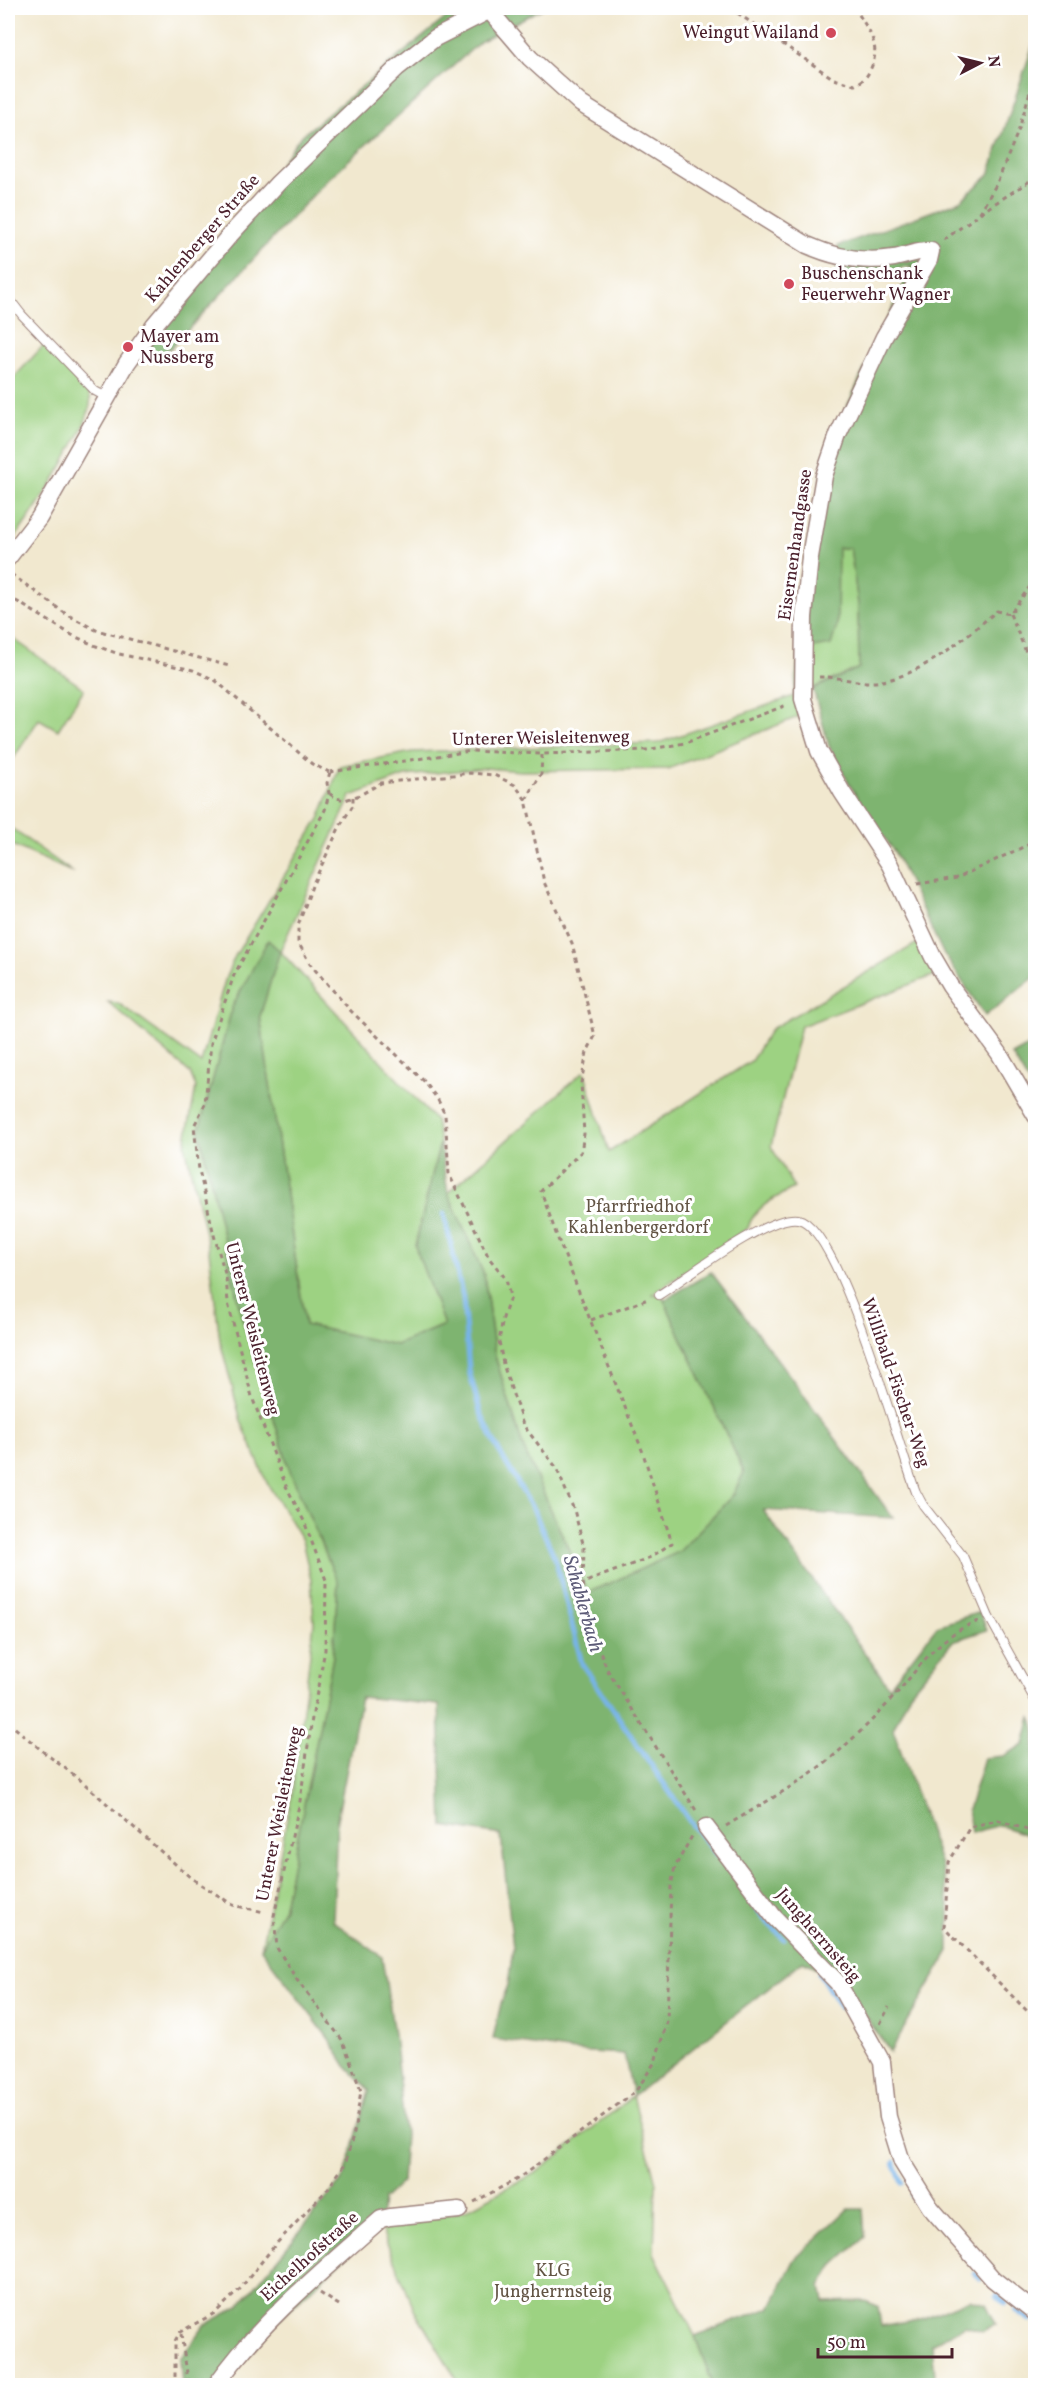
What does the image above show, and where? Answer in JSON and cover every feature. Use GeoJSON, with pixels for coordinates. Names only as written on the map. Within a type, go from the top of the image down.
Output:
{"type":"FeatureCollection","features":[{"type":"Feature","properties":{"kind":"street"},"geometry":{"type":"LineString","coordinates":[[492,9],[530,58],[581,104],[807,245],[830,255],[858,261],[894,258],[920,250],[931,250]]}},
{"type":"Feature","properties":{"kind":"street","name":"Kahlenberger Straße"},"geometry":{"type":"LineString","coordinates":[[8,558],[39,518],[106,397],[154,325],[230,235],[278,183],[397,68],[435,38],[492,9]]}},
{"type":"Feature","properties":{"kind":"street","name":"Eisernenhandgasse"},"geometry":{"type":"LineString","coordinates":[[931,250],[928,260],[884,337],[838,435],[824,476],[810,557],[804,617],[803,699],[819,751],[831,775],[880,849],[933,957],[950,986],[999,1053],[1035,1116]]}},
{"type":"Feature","properties":{"kind":"street","name":"Jungherrnsteig"},"geometry":{"type":"LineString","coordinates":[[706,1827],[774,1917],[838,1983],[882,2062],[888,2117],[902,2162],[930,2206],[993,2279],[1035,2313]]}},
{"type":"Feature","properties":{"kind":"street","name":"Eichelhofstraße"},"geometry":{"type":"LineString","coordinates":[[215,2385],[241,2350],[301,2289],[381,2219],[459,2210]]}},
{"type":"Feature","properties":{"kind":"lane"},"geometry":{"type":"LineString","coordinates":[[8,297],[22,315],[95,391],[106,397]]}},
{"type":"Feature","properties":{"kind":"lane","name":"Willibald-Fischer-Weg"},"geometry":{"type":"LineString","coordinates":[[659,1295],[753,1233],[788,1219],[800,1219],[810,1225],[821,1238],[832,1258],[847,1294],[885,1393],[916,1492],[927,1511],[963,1556],[989,1617],[1035,1702]]}},
{"type":"Feature","properties":{"kind":"path"},"geometry":{"type":"LineString","coordinates":[[730,8],[834,79],[855,85],[866,79],[875,59],[876,43],[855,8]]}},
{"type":"Feature","properties":{"kind":"path"},"geometry":{"type":"LineString","coordinates":[[979,214],[997,183],[1019,129],[1035,71]]}},
{"type":"Feature","properties":{"kind":"path"},"geometry":{"type":"LineString","coordinates":[[931,250],[979,214],[1035,177]]}},
{"type":"Feature","properties":{"kind":"path"},"geometry":{"type":"LineString","coordinates":[[8,571],[66,614],[96,630],[229,666]]}},
{"type":"Feature","properties":{"kind":"path"},"geometry":{"type":"LineString","coordinates":[[1010,614],[1035,578]]}},
{"type":"Feature","properties":{"kind":"path"},"geometry":{"type":"LineString","coordinates":[[8,596],[72,635],[96,646],[119,654],[193,670],[215,680],[312,764],[330,772]]}},
{"type":"Feature","properties":{"kind":"path"},"geometry":{"type":"LineString","coordinates":[[802,678],[830,676],[871,682],[894,679],[932,659],[998,611],[1010,614]]}},
{"type":"Feature","properties":{"kind":"path"},"geometry":{"type":"LineString","coordinates":[[1010,614],[1029,659]]}},
{"type":"Feature","properties":{"kind":"path","name":"Unterer Weisleitenweg"},"geometry":{"type":"LineString","coordinates":[[180,2332],[215,2313],[240,2289],[275,2245],[327,2190],[345,2164],[354,2133],[361,2091],[343,2041],[297,1980],[277,1948],[274,1916],[300,1801],[312,1718],[326,1650],[326,1580],[304,1521],[286,1486],[252,1397],[228,1303],[226,1277],[199,1170],[194,1125],[205,1104],[211,1043],[234,975],[325,810],[329,794],[327,783],[330,772],[471,751],[542,754],[646,750],[685,743],[803,699]]}},
{"type":"Feature","properties":{"kind":"path"},"geometry":{"type":"LineString","coordinates":[[526,800],[541,774],[542,754]]}},
{"type":"Feature","properties":{"kind":"path"},"geometry":{"type":"LineString","coordinates":[[329,794],[345,800],[381,783],[471,773],[494,775],[515,785],[526,800],[544,882],[572,943],[595,1036],[587,1052],[581,1083],[584,1134],[581,1152],[541,1191],[642,1450],[672,1544],[651,1557],[583,1583]]}},
{"type":"Feature","properties":{"kind":"path"},"geometry":{"type":"LineString","coordinates":[[353,797],[353,805],[340,826],[312,886],[298,926],[298,942],[310,964],[351,1011],[425,1082],[442,1107],[445,1116],[449,1174],[489,1258],[506,1279],[510,1297],[499,1341],[503,1364],[523,1425],[556,1467],[574,1510],[584,1546],[583,1583],[591,1629],[608,1671],[695,1807]]}},
{"type":"Feature","properties":{"kind":"path"},"geometry":{"type":"LineString","coordinates":[[900,886],[957,878],[1035,841]]}},
{"type":"Feature","properties":{"kind":"path"},"geometry":{"type":"LineString","coordinates":[[591,1320],[659,1295]]}},
{"type":"Feature","properties":{"kind":"path"},"geometry":{"type":"LineString","coordinates":[[725,1827],[810,1774],[850,1742],[893,1697],[941,1641],[961,1627],[989,1617]]}},
{"type":"Feature","properties":{"kind":"path"},"geometry":{"type":"LineString","coordinates":[[8,1722],[78,1778],[191,1878],[233,1905],[264,1912]]}},
{"type":"Feature","properties":{"kind":"path"},"geometry":{"type":"LineString","coordinates":[[1035,1778],[1030,1781],[1028,1790],[1035,1797]]}},
{"type":"Feature","properties":{"kind":"path"},"geometry":{"type":"LineString","coordinates":[[1035,1833],[998,1820],[970,1827],[949,1862],[944,1927],[1035,2020]]}},
{"type":"Feature","properties":{"kind":"path"},"geometry":{"type":"LineString","coordinates":[[459,2210],[519,2178],[636,2091],[655,2062],[667,2022],[671,1886],[675,1867],[688,1839]]}},
{"type":"Feature","properties":{"kind":"path"},"geometry":{"type":"LineString","coordinates":[[301,2289],[321,2294],[342,2307]]}},
{"type":"Feature","properties":{"kind":"path"},"geometry":{"type":"LineString","coordinates":[[175,2385],[176,2341],[180,2332]]}},
{"type":"Feature","properties":{"kind":"path"},"geometry":{"type":"LineString","coordinates":[[180,2332],[189,2385]]}},
{"type":"Feature","properties":{"kind":"green space"},"geometry":{"type":"Polygon","coordinates":[[[458,8],[543,8],[481,41],[328,179],[171,348],[136,365],[300,137],[458,8]]]}},
{"type":"Feature","properties":{"kind":"green space"},"geometry":{"type":"Polygon","coordinates":[[[1035,39],[1035,977],[985,1016],[942,951],[895,853],[851,787],[829,746],[813,689],[859,668],[858,604],[850,548],[838,548],[837,626],[831,645],[799,650],[824,457],[912,265],[867,278],[837,271],[838,246],[960,201],[989,175],[1035,39]]]}},
{"type":"Feature","properties":{"kind":"green space"},"geometry":{"type":"Polygon","coordinates":[[[44,345],[70,369],[87,390],[90,396],[89,409],[72,449],[8,547],[8,384],[44,345]]]}},
{"type":"Feature","properties":{"kind":"green space"},"geometry":{"type":"Polygon","coordinates":[[[838,548],[851,548],[858,604],[859,668],[795,696],[798,717],[668,769],[521,771],[486,768],[405,776],[351,796],[280,951],[436,1121],[440,1143],[415,1246],[444,1325],[396,1345],[305,1325],[260,1016],[279,952],[233,1005],[199,1130],[241,1314],[290,1471],[338,1583],[333,1657],[284,1907],[261,1949],[292,1795],[314,1623],[311,1580],[302,1540],[267,1483],[241,1421],[220,1341],[209,1251],[185,1145],[196,1087],[190,1073],[108,1002],[118,1003],[201,1063],[226,977],[235,956],[319,819],[340,766],[412,752],[658,743],[794,696],[799,650],[838,548]]]}},
{"type":"Feature","properties":{"kind":"green space"},"geometry":{"type":"Polygon","coordinates":[[[8,635],[84,689],[58,730],[39,719],[8,767],[8,635]]]}},
{"type":"Feature","properties":{"kind":"green space"},"geometry":{"type":"Polygon","coordinates":[[[8,826],[74,873],[8,843],[8,826]]]}},
{"type":"Feature","properties":{"kind":"green space"},"geometry":{"type":"Polygon","coordinates":[[[268,940],[280,951],[260,1016],[305,1325],[396,1345],[444,1325],[415,1246],[440,1143],[448,1193],[484,1275],[495,1356],[523,1447],[588,1593],[679,1552],[733,1495],[744,1472],[664,1300],[711,1272],[893,1518],[763,1510],[889,1687],[937,1626],[980,1612],[987,1630],[953,1641],[910,1693],[893,1729],[941,1865],[949,1906],[949,1951],[890,2052],[843,1982],[803,1961],[633,2096],[624,2054],[574,2051],[493,2039],[501,2003],[508,1985],[513,1948],[501,1835],[443,1826],[439,1705],[361,1697],[337,1819],[333,1921],[382,1957],[394,2034],[405,2134],[402,2182],[383,2200],[380,2226],[282,2316],[224,2385],[182,2385],[180,2359],[205,2325],[239,2306],[345,2176],[369,2090],[346,2066],[329,2039],[261,1949],[284,1907],[333,1657],[338,1583],[290,1471],[241,1314],[199,1130],[233,1005],[268,940]]]}},
{"type":"Feature","properties":{"kind":"green space","name":"Pfarrfriedhof Kahlenbergerdorf"},"geometry":{"type":"Polygon","coordinates":[[[919,942],[938,974],[801,1026],[771,1146],[794,1188],[760,1209],[748,1228],[653,1294],[659,1295],[664,1300],[744,1472],[733,1495],[679,1552],[588,1593],[523,1447],[495,1356],[484,1275],[448,1193],[584,1071],[609,1152],[751,1061],[771,1029],[919,942]]]}},
{"type":"Feature","properties":{"kind":"green space"},"geometry":{"type":"Polygon","coordinates":[[[1035,1042],[1035,1094],[1012,1055],[1035,1042]]]}},
{"type":"Feature","properties":{"kind":"green space"},"geometry":{"type":"Polygon","coordinates":[[[1031,1717],[1036,1739],[1035,1838],[999,1825],[971,1833],[968,1810],[984,1758],[1003,1756],[1024,1745],[1031,1717]]]}},
{"type":"Feature","properties":{"kind":"green space","name":"KLG Jungherrnsteig"},"geometry":{"type":"Polygon","coordinates":[[[633,2096],[656,2183],[654,2253],[695,2336],[713,2385],[460,2385],[415,2311],[380,2226],[464,2211],[537,2172],[633,2096]]]}},
{"type":"Feature","properties":{"kind":"green space"},"geometry":{"type":"Polygon","coordinates":[[[848,2209],[863,2209],[865,2237],[833,2266],[821,2286],[824,2302],[865,2301],[878,2306],[881,2326],[924,2318],[970,2299],[986,2304],[996,2324],[983,2331],[965,2326],[932,2344],[935,2375],[921,2385],[713,2385],[695,2336],[770,2308],[795,2259],[848,2209]]]}},
{"type":"Feature","properties":{"kind":"waterway","name":"Schablerbach"},"geometry":{"type":"LineString","coordinates":[[444,1214],[463,1298],[469,1371],[480,1411],[495,1444],[534,1511],[555,1558],[582,1664],[693,1826],[717,1855]]}},
{"type":"Feature","properties":{"kind":"waterway","name":"Schablerbach"},"geometry":{"type":"LineString","coordinates":[[752,1901],[765,1920],[784,1939]]}},
{"type":"Feature","properties":{"kind":"waterway","name":"Schablerbach"},"geometry":{"type":"LineString","coordinates":[[819,1973],[840,2007]]}},
{"type":"Feature","properties":{"kind":"waterway","name":"Schablerbach"},"geometry":{"type":"LineString","coordinates":[[894,2162],[902,2183]]}},
{"type":"Feature","properties":{"kind":"waterway","name":"Schablerbach"},"geometry":{"type":"LineString","coordinates":[[912,2195],[920,2205]]}},
{"type":"Feature","properties":{"kind":"waterway","name":"Schablerbach"},"geometry":{"type":"LineString","coordinates":[[975,2274],[979,2279]]}},
{"type":"Feature","properties":{"kind":"waterway","name":"Schablerbach"},"geometry":{"type":"LineString","coordinates":[[997,2296],[1006,2303]]}},
{"type":"Feature","properties":{"kind":"waterway","name":"Schablerbach"},"geometry":{"type":"LineString","coordinates":[[1016,2311],[1030,2320]]}},
{"type":"Feature","properties":{"kind":"place","name":"Weingut Wailand"},"geometry":{"type":"Point","coordinates":[831,33]}},
{"type":"Feature","properties":{"kind":"place","name":"Buschenschank Feuerwehr Wagner"},"geometry":{"type":"Point","coordinates":[789,284]}},
{"type":"Feature","properties":{"kind":"place","name":"Mayer am Nussberg"},"geometry":{"type":"Point","coordinates":[128,347]}}]}
